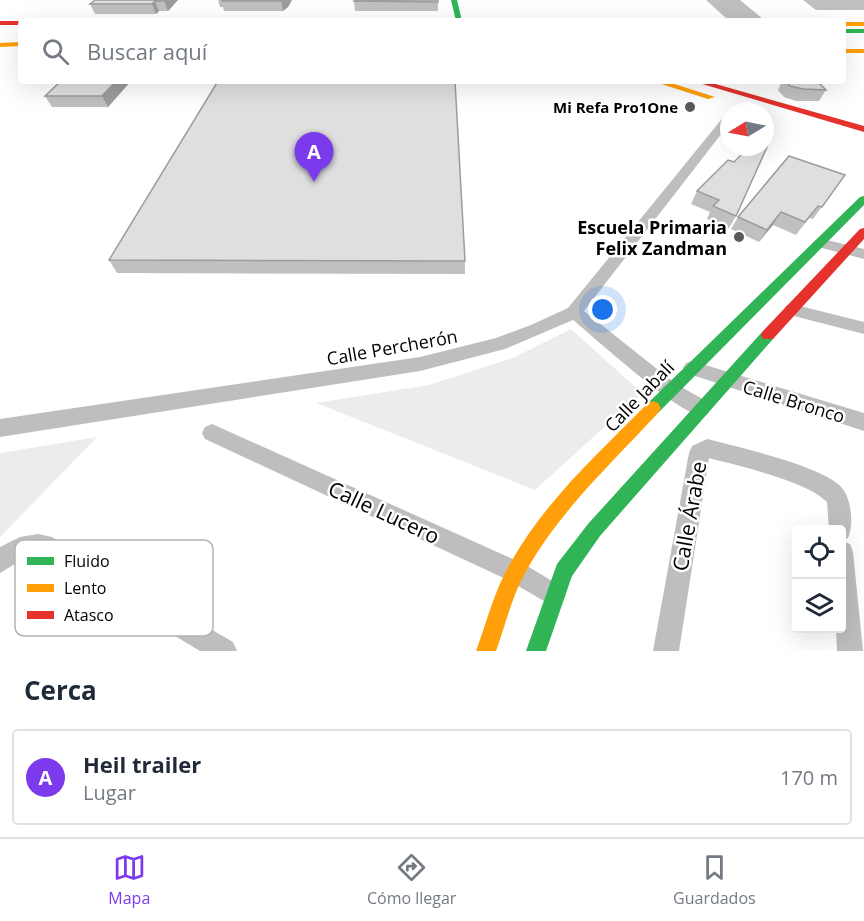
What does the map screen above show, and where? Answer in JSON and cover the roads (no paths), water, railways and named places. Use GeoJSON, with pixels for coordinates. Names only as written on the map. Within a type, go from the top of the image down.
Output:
{"type":"FeatureCollection","features":[{"type":"Feature","properties":{"kind":"main road"},"geometry":{"type":"LineString","coordinates":[[454,0],[458,18]]}},
{"type":"Feature","properties":{"kind":"main road"},"geometry":{"type":"LineString","coordinates":[[462,0],[465,18]]}},
{"type":"Feature","properties":{"kind":"main road"},"geometry":{"type":"LineString","coordinates":[[0,25],[18,26]]}},
{"type":"Feature","properties":{"kind":"main road"},"geometry":{"type":"LineString","coordinates":[[846,26],[859,34],[846,42]]}},
{"type":"Feature","properties":{"kind":"main road"},"geometry":{"type":"LineString","coordinates":[[0,45],[18,43]]}},
{"type":"Feature","properties":{"kind":"main road"},"geometry":{"type":"LineString","coordinates":[[0,45],[18,48]]}},
{"type":"Feature","properties":{"kind":"main road"},"geometry":{"type":"LineString","coordinates":[[846,51],[864,51]]}},
{"type":"Feature","properties":{"kind":"main road"},"geometry":{"type":"LineString","coordinates":[[664,84],[720,106]]}},
{"type":"Feature","properties":{"kind":"main road"},"geometry":{"type":"LineString","coordinates":[[706,84],[864,129]]}},
{"type":"Feature","properties":{"kind":"main road"},"geometry":{"type":"LineString","coordinates":[[774,115],[864,141]]}},
{"type":"Feature","properties":{"kind":"main road","name":"Calle Jabalí"},"geometry":{"type":"LineString","coordinates":[[486,651],[516,572],[555,512],[670,389],[864,199]]}},
{"type":"Feature","properties":{"kind":"main road"},"geometry":{"type":"LineString","coordinates":[[536,651],[564,571],[594,530],[725,380],[864,232]]}},
{"type":"Feature","properties":{"kind":"street","name":"Calle Percherón"},"geometry":{"type":"LineString","coordinates":[[0,428],[446,360],[527,334],[574,312],[720,129]]}},
{"type":"Feature","properties":{"kind":"street"},"geometry":{"type":"LineString","coordinates":[[819,243],[864,254]]}},
{"type":"Feature","properties":{"kind":"street"},"geometry":{"type":"LineString","coordinates":[[792,310],[864,328]]}},
{"type":"Feature","properties":{"kind":"street"},"geometry":{"type":"LineString","coordinates":[[574,312],[670,389],[700,408]]}},
{"type":"Feature","properties":{"kind":"street","name":"Calle Bronco"},"geometry":{"type":"LineString","coordinates":[[692,368],[864,422]]}},
{"type":"Feature","properties":{"kind":"street","name":"Calle Lucero"},"geometry":{"type":"LineString","coordinates":[[212,433],[516,572],[554,595]]}},
{"type":"Feature","properties":{"kind":"street","name":"Calle Árabe"},"geometry":{"type":"LineString","coordinates":[[666,651],[699,453],[703,449],[707,448],[758,463],[825,488],[837,500],[840,525]]}},
{"type":"Feature","properties":{"kind":"street"},"geometry":{"type":"LineString","coordinates":[[844,579],[850,651]]}},
{"type":"Feature","properties":{"kind":"street"},"geometry":{"type":"LineString","coordinates":[[199,636],[224,651]]}},
{"type":"Feature","properties":{"kind":"place","name":"Mi Refa Pro1One"},"geometry":{"type":"Point","coordinates":[690,107]}},
{"type":"Feature","properties":{"kind":"place","name":"Heil trailer"},"geometry":{"type":"Point","coordinates":[314,182]}},
{"type":"Feature","properties":{"kind":"place","name":"Escuela Primaria Felix Zandman"},"geometry":{"type":"Point","coordinates":[739,237]}}]}
